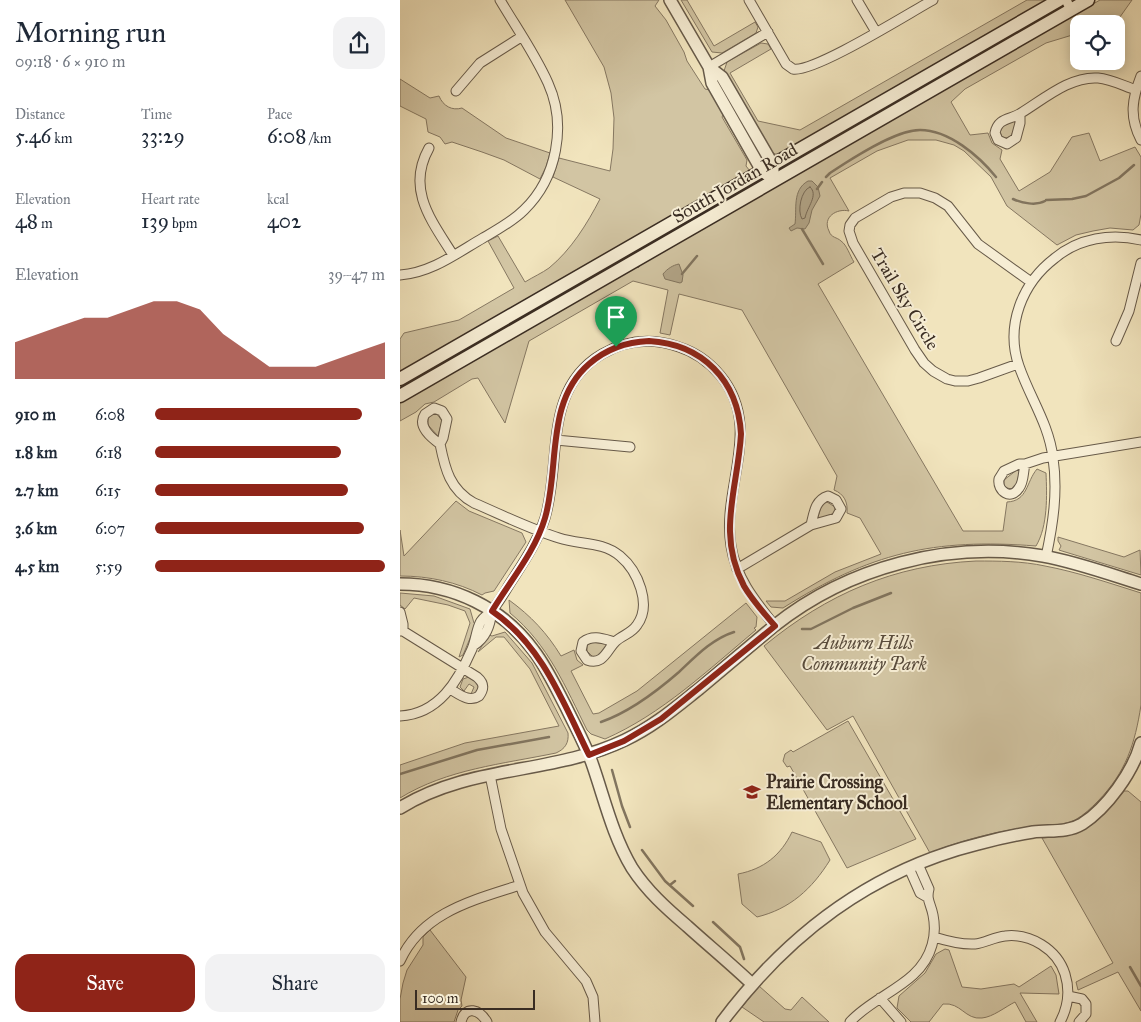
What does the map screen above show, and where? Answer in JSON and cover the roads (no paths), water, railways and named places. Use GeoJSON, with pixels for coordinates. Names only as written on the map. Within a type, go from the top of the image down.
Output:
{"type":"FeatureCollection","features":[{"type":"Feature","properties":{"kind":"main road","name":"South Jordan Road"},"geometry":{"type":"LineString","coordinates":[[400,379],[1059,0]]}},
{"type":"Feature","properties":{"kind":"main road","name":"South Jordan Road"},"geometry":{"type":"LineString","coordinates":[[400,396],[774,180],[1068,5],[1088,0]]}},
{"type":"Feature","properties":{"kind":"street"},"geometry":{"type":"LineString","coordinates":[[400,275],[429,268],[504,226],[524,210],[543,186],[554,159],[558,134],[554,102],[546,79],[500,0]]}},
{"type":"Feature","properties":{"kind":"street"},"geometry":{"type":"LineString","coordinates":[[670,0],[709,67],[712,83],[774,180]]}},
{"type":"Feature","properties":{"kind":"street"},"geometry":{"type":"LineString","coordinates":[[749,0],[792,72],[827,59],[933,0]]}},
{"type":"Feature","properties":{"kind":"street"},"geometry":{"type":"LineString","coordinates":[[857,0],[876,32]]}},
{"type":"Feature","properties":{"kind":"street"},"geometry":{"type":"LineString","coordinates":[[709,67],[768,32]]}},
{"type":"Feature","properties":{"kind":"street"},"geometry":{"type":"LineString","coordinates":[[456,92],[480,63],[522,37]]}},
{"type":"Feature","properties":{"kind":"street"},"geometry":{"type":"LineString","coordinates":[[1141,76],[1132,106],[1135,127],[1141,140]]}},
{"type":"Feature","properties":{"kind":"street"},"geometry":{"type":"LineString","coordinates":[[1020,115],[1051,94],[1079,80],[1100,78],[1136,90]]}},
{"type":"Feature","properties":{"kind":"street"},"geometry":{"type":"LineString","coordinates":[[429,148],[420,165],[420,190],[426,210],[453,255]]}},
{"type":"Feature","properties":{"kind":"street","name":"Trail Sky Circle"},"geometry":{"type":"LineString","coordinates":[[1018,364],[974,380],[946,383],[919,357],[853,243],[845,225],[890,197],[911,192],[929,195],[948,206],[978,244],[1031,282]]}},
{"type":"Feature","properties":{"kind":"street"},"geometry":{"type":"LineString","coordinates":[[1046,556],[1054,503],[1053,456],[1043,420],[1018,364],[1015,349],[1015,325],[1020,303],[1031,282],[1054,258],[1069,248],[1085,241],[1112,236],[1141,240]]}},
{"type":"Feature","properties":{"kind":"street"},"geometry":{"type":"LineString","coordinates":[[1116,341],[1131,306],[1141,264]]}},
{"type":"Feature","properties":{"kind":"street"},"geometry":{"type":"LineString","coordinates":[[400,716],[416,714],[440,701],[450,689],[473,646],[480,641],[490,625],[492,611],[528,555],[540,531],[550,498],[560,414],[569,388],[586,366],[600,355],[624,345],[649,341],[674,345],[689,350],[701,357],[718,372],[729,387],[735,400],[740,420],[741,441],[729,525],[730,546],[737,569],[748,591],[775,626]]}},
{"type":"Feature","properties":{"kind":"street"},"geometry":{"type":"LineString","coordinates":[[556,440],[630,447]]}},
{"type":"Feature","properties":{"kind":"street"},"geometry":{"type":"LineString","coordinates":[[1025,464],[1053,456],[1141,442]]}},
{"type":"Feature","properties":{"kind":"street"},"geometry":{"type":"LineString","coordinates":[[440,444],[450,480],[462,496],[474,504],[560,539],[600,545],[618,554],[629,566],[636,579],[642,598],[643,614],[635,628],[615,642]]}},
{"type":"Feature","properties":{"kind":"street"},"geometry":{"type":"LineString","coordinates":[[737,569],[811,525]]}},
{"type":"Feature","properties":{"kind":"street"},"geometry":{"type":"LineString","coordinates":[[400,808],[441,788],[464,780],[589,755],[624,741],[661,719],[775,626],[814,599],[848,581],[896,564],[944,555],[992,552],[1046,556],[1141,584]]}},
{"type":"Feature","properties":{"kind":"street"},"geometry":{"type":"LineString","coordinates":[[400,584],[428,586],[457,593],[492,611],[519,633],[540,659],[589,755],[615,836],[636,874],[662,904],[752,984]]}},
{"type":"Feature","properties":{"kind":"street"},"geometry":{"type":"LineString","coordinates":[[400,612],[404,624],[402,631],[462,668],[482,683],[480,696],[472,699],[450,689]]}},
{"type":"Feature","properties":{"kind":"street"},"geometry":{"type":"LineString","coordinates":[[722,1022],[752,984],[789,946],[819,921],[868,888],[913,866],[954,850],[999,838],[1036,832],[1065,830],[1082,824],[1103,805],[1122,782],[1135,760],[1141,743]]}},
{"type":"Feature","properties":{"kind":"street"},"geometry":{"type":"LineString","coordinates":[[490,775],[502,829],[520,886],[545,932],[586,981],[593,997],[595,1022]]}},
{"type":"Feature","properties":{"kind":"street"},"geometry":{"type":"LineString","coordinates":[[850,1022],[867,1006],[909,979],[918,970],[930,951],[934,937],[933,917],[927,897],[929,889],[913,866]]}},
{"type":"Feature","properties":{"kind":"street"},"geometry":{"type":"LineString","coordinates":[[400,961],[414,938],[442,914],[520,886]]}},
{"type":"Feature","properties":{"kind":"street"},"geometry":{"type":"LineString","coordinates":[[934,937],[967,944],[977,944],[1009,936],[1020,936],[1035,941],[1052,953],[1062,966],[1067,983],[1068,996],[1060,1022]]}},
{"type":"Feature","properties":{"kind":"street"},"geometry":{"type":"LineString","coordinates":[[1068,996],[1082,999],[1086,1004],[1086,1014],[1079,1022]]}},
{"type":"Feature","properties":{"kind":"street"},"geometry":{"type":"LineString","coordinates":[[880,998],[901,1022]]}},
{"type":"Feature","properties":{"kind":"street"},"geometry":{"type":"LineString","coordinates":[[461,1022],[462,1016],[466,1012],[472,1011],[481,1014],[487,1022]]}},
{"type":"Feature","properties":{"kind":"water"},"geometry":{"type":"Polygon","coordinates":[[[808,181],[812,181],[818,187],[820,196],[805,229],[797,228],[791,231],[789,228],[795,224],[797,195],[808,181]]]}},
{"type":"Feature","properties":{"kind":"water"},"geometry":{"type":"Polygon","coordinates":[[[679,264],[683,275],[682,282],[665,279],[663,274],[672,266],[679,264]]]}},
{"type":"Feature","properties":{"kind":"waterway"},"geometry":{"type":"LineString","coordinates":[[826,177],[849,160],[874,146],[898,135],[920,130],[942,134],[952,139],[972,153],[996,177]]}},
{"type":"Feature","properties":{"kind":"waterway"},"geometry":{"type":"LineString","coordinates":[[1046,200],[1072,199],[1086,196],[1119,178],[1134,165]]}},
{"type":"Feature","properties":{"kind":"waterway"},"geometry":{"type":"LineString","coordinates":[[817,189],[822,182]]}},
{"type":"Feature","properties":{"kind":"waterway"},"geometry":{"type":"LineString","coordinates":[[1013,199],[1029,203],[1045,201]]}},
{"type":"Feature","properties":{"kind":"waterway"},"geometry":{"type":"LineString","coordinates":[[802,229],[823,264]]}},
{"type":"Feature","properties":{"kind":"waterway"},"geometry":{"type":"LineString","coordinates":[[682,274],[697,256]]}},
{"type":"Feature","properties":{"kind":"waterway"},"geometry":{"type":"LineString","coordinates":[[802,629],[811,629],[853,608],[891,593]]}},
{"type":"Feature","properties":{"kind":"waterway"},"geometry":{"type":"LineString","coordinates":[[601,722],[622,713],[642,701],[711,644],[734,632]]}},
{"type":"Feature","properties":{"kind":"waterway"},"geometry":{"type":"LineString","coordinates":[[400,774],[477,750],[549,737]]}},
{"type":"Feature","properties":{"kind":"waterway"},"geometry":{"type":"LineString","coordinates":[[612,770],[630,827]]}},
{"type":"Feature","properties":{"kind":"waterway"},"geometry":{"type":"LineString","coordinates":[[642,850],[665,881],[693,906]]}},
{"type":"Feature","properties":{"kind":"waterway"},"geometry":{"type":"LineString","coordinates":[[670,885],[675,881]]}},
{"type":"Feature","properties":{"kind":"waterway"},"geometry":{"type":"LineString","coordinates":[[713,922],[740,947],[744,959]]}},
{"type":"Feature","properties":{"kind":"waterway"},"geometry":{"type":"LineString","coordinates":[[1130,967],[1141,986]]}},
{"type":"Feature","properties":{"kind":"place","name":"Prairie Crossing Elementary School"},"geometry":{"type":"Point","coordinates":[752,792]}},
{"type":"Feature","properties":{"kind":"park label","name":"Auburn Hills Community Park"},"geometry":{"type":"Point","coordinates":[864,653]}}]}
